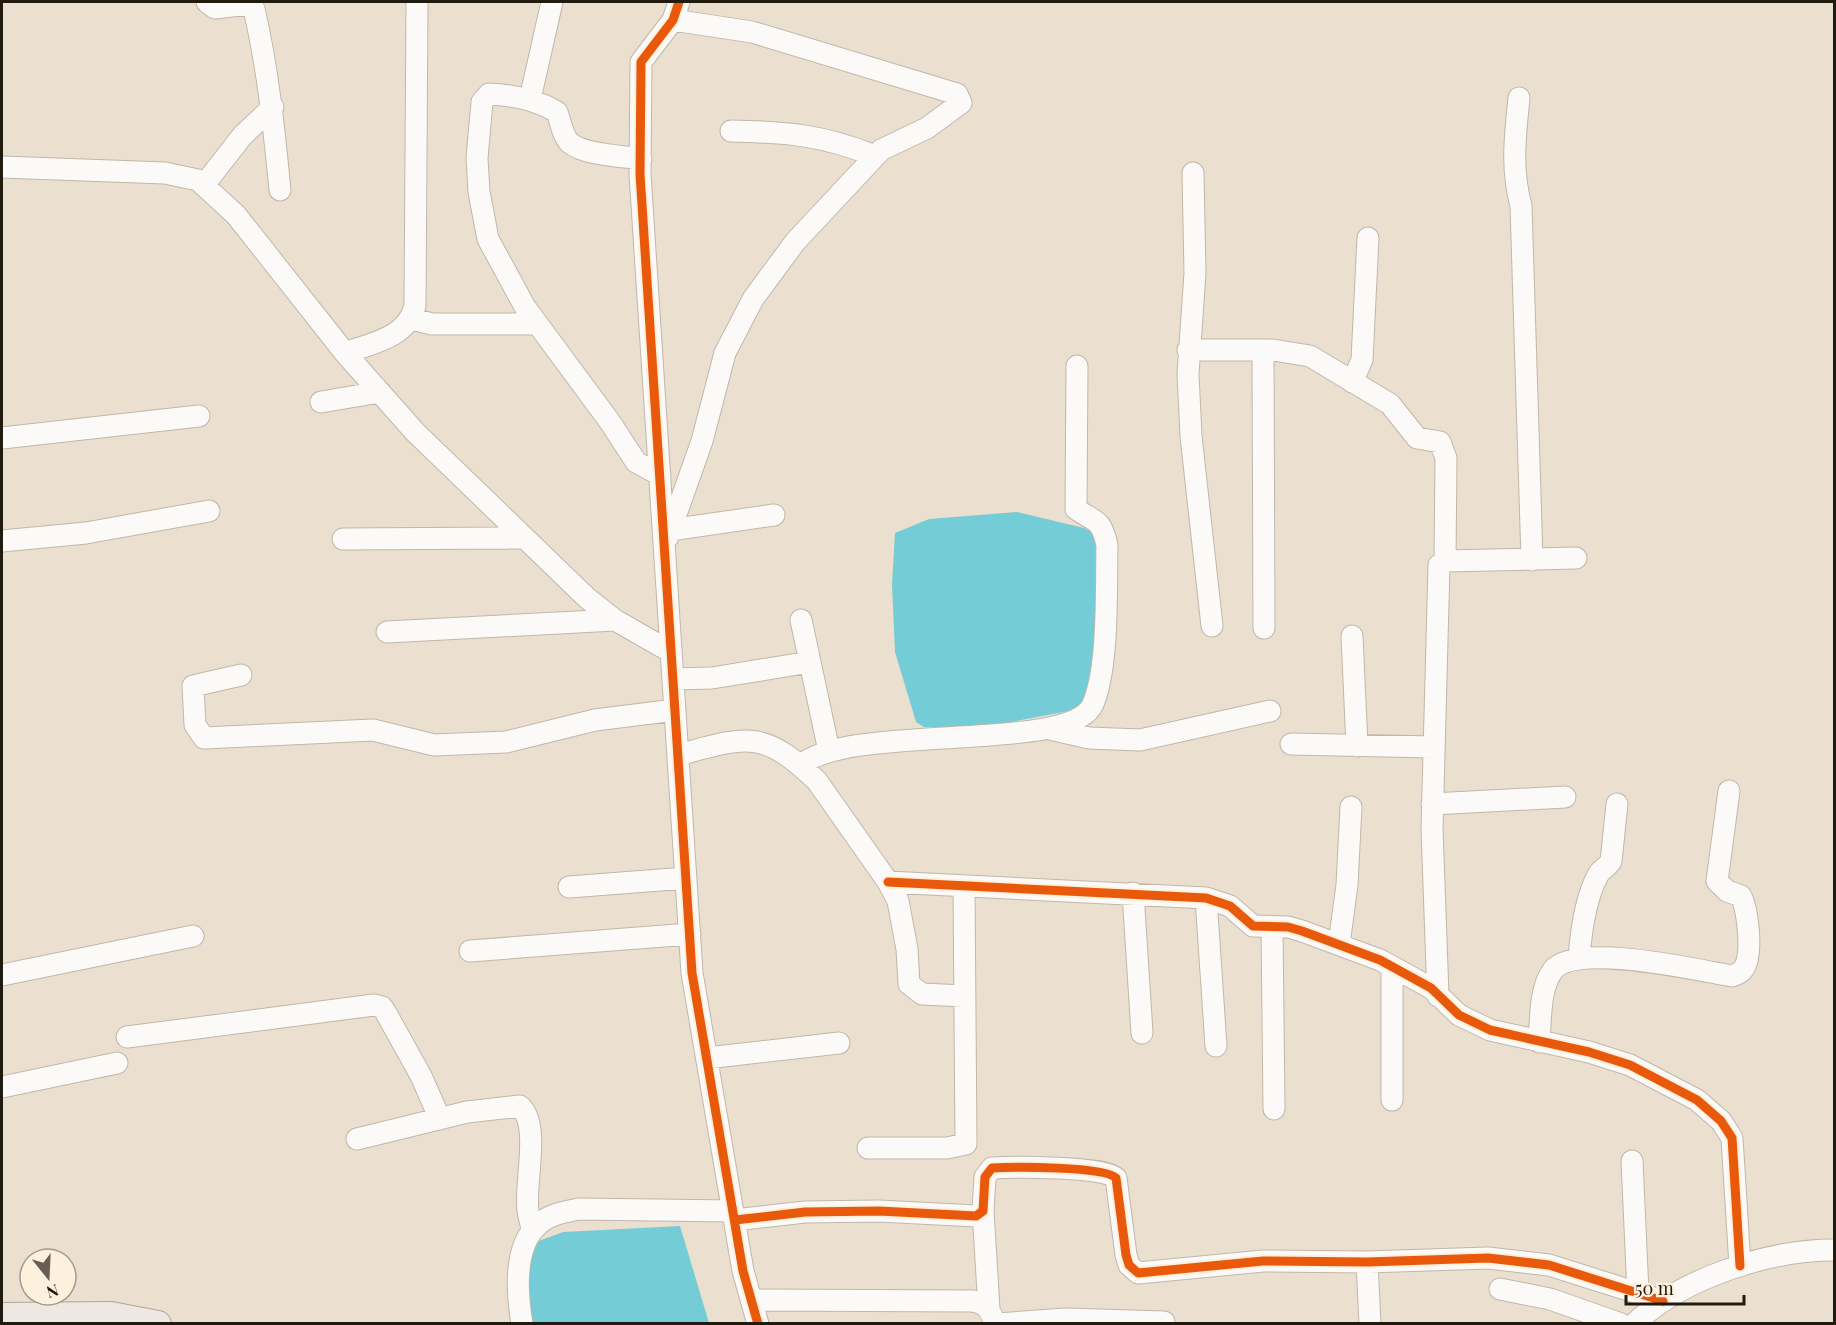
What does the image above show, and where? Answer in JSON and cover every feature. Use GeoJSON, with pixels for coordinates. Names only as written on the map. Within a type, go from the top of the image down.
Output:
{"type":"FeatureCollection","features":[{"type":"Feature","properties":{"kind":"main road"},"geometry":{"type":"LineString","coordinates":[[2,1316],[111,1315],[158,1323]]}},
{"type":"Feature","properties":{"kind":"street"},"geometry":{"type":"LineString","coordinates":[[207,2],[215,8],[248,4],[254,9],[273,107],[273,143],[280,190]]}},
{"type":"Feature","properties":{"kind":"street"},"geometry":{"type":"LineString","coordinates":[[345,353],[394,335],[412,319],[415,306],[417,2]]}},
{"type":"Feature","properties":{"kind":"street"},"geometry":{"type":"LineString","coordinates":[[530,99],[552,2]]}},
{"type":"Feature","properties":{"kind":"street"},"geometry":{"type":"LineString","coordinates":[[667,538],[702,441],[725,353],[753,299],[795,242],[875,156],[890,144],[927,128],[961,103],[957,94],[676,11],[641,62],[641,159],[660,475],[667,538],[671,652],[692,973],[734,1216],[758,1323]]}},
{"type":"Feature","properties":{"kind":"street"},"geometry":{"type":"LineString","coordinates":[[641,159],[597,152],[568,142],[556,112],[530,99],[489,94],[484,97],[477,158],[479,192],[488,239],[525,307],[610,422],[636,462],[660,475]]}},
{"type":"Feature","properties":{"kind":"street"},"geometry":{"type":"LineString","coordinates":[[1519,99],[1513,163],[1514,180],[1521,206],[1532,560]]}},
{"type":"Feature","properties":{"kind":"street"},"geometry":{"type":"LineString","coordinates":[[204,185],[243,135],[273,107]]}},
{"type":"Feature","properties":{"kind":"street"},"geometry":{"type":"LineString","coordinates":[[731,131],[819,136],[875,156]]}},
{"type":"Feature","properties":{"kind":"street"},"geometry":{"type":"LineString","coordinates":[[2,167],[165,173],[190,178],[204,185],[237,215],[345,353],[415,432],[587,598],[615,620],[671,652]]}},
{"type":"Feature","properties":{"kind":"street"},"geometry":{"type":"LineString","coordinates":[[1193,173],[1195,290],[1188,350],[1191,436],[1212,626]]}},
{"type":"Feature","properties":{"kind":"street"},"geometry":{"type":"LineString","coordinates":[[1352,382],[1362,360],[1368,238]]}},
{"type":"Feature","properties":{"kind":"street"},"geometry":{"type":"LineString","coordinates":[[412,319],[432,324],[537,324]]}},
{"type":"Feature","properties":{"kind":"street"},"geometry":{"type":"LineString","coordinates":[[1188,350],[1263,350],[1310,356],[1390,404],[1418,438],[1440,442],[1444,449],[1445,561]]}},
{"type":"Feature","properties":{"kind":"street"},"geometry":{"type":"LineString","coordinates":[[1263,350],[1264,628]]}},
{"type":"Feature","properties":{"kind":"street"},"geometry":{"type":"LineString","coordinates":[[801,765],[812,756],[829,751],[915,740],[1049,729],[1083,718],[1093,706],[1102,672],[1107,545],[1103,528],[1098,521],[1076,509],[1077,366]]}},
{"type":"Feature","properties":{"kind":"street"},"geometry":{"type":"LineString","coordinates":[[321,402],[380,392]]}},
{"type":"Feature","properties":{"kind":"street"},"geometry":{"type":"LineString","coordinates":[[2,438],[199,416]]}},
{"type":"Feature","properties":{"kind":"street"},"geometry":{"type":"LineString","coordinates":[[2,541],[86,533],[209,511]]}},
{"type":"Feature","properties":{"kind":"street"},"geometry":{"type":"LineString","coordinates":[[667,538],[774,515]]}},
{"type":"Feature","properties":{"kind":"street"},"geometry":{"type":"LineString","coordinates":[[343,539],[523,538]]}},
{"type":"Feature","properties":{"kind":"street"},"geometry":{"type":"LineString","coordinates":[[1438,996],[1432,804],[1439,565],[1445,561],[1576,558]]}},
{"type":"Feature","properties":{"kind":"street"},"geometry":{"type":"LineString","coordinates":[[387,632],[615,620]]}},
{"type":"Feature","properties":{"kind":"street"},"geometry":{"type":"LineString","coordinates":[[801,620],[829,751]]}},
{"type":"Feature","properties":{"kind":"street"},"geometry":{"type":"LineString","coordinates":[[1352,636],[1357,746]]}},
{"type":"Feature","properties":{"kind":"street"},"geometry":{"type":"LineString","coordinates":[[673,679],[712,678],[810,662]]}},
{"type":"Feature","properties":{"kind":"street"},"geometry":{"type":"LineString","coordinates":[[241,675],[192,686],[195,725],[204,738],[213,740],[373,730],[434,744],[506,742],[595,720],[675,710]]}},
{"type":"Feature","properties":{"kind":"street"},"geometry":{"type":"LineString","coordinates":[[1049,729],[1089,738],[1140,740],[1270,711]]}},
{"type":"Feature","properties":{"kind":"street"},"geometry":{"type":"LineString","coordinates":[[678,755],[749,739],[772,746],[801,765],[817,780],[888,882],[898,901],[902,917],[909,984],[922,994],[964,996]]}},
{"type":"Feature","properties":{"kind":"street"},"geometry":{"type":"LineString","coordinates":[[1291,744],[1433,747]]}},
{"type":"Feature","properties":{"kind":"street"},"geometry":{"type":"LineString","coordinates":[[1539,1042],[1544,993],[1548,979],[1563,962],[1579,958],[1629,959],[1732,976],[1741,973],[1745,967],[1749,937],[1745,904],[1741,896],[1727,891],[1717,881],[1729,791]]}},
{"type":"Feature","properties":{"kind":"street"},"geometry":{"type":"LineString","coordinates":[[1432,804],[1565,797]]}},
{"type":"Feature","properties":{"kind":"street"},"geometry":{"type":"LineString","coordinates":[[1579,958],[1581,934],[1591,891],[1599,873],[1611,861],[1617,804]]}},
{"type":"Feature","properties":{"kind":"street"},"geometry":{"type":"LineString","coordinates":[[1339,944],[1347,885],[1351,807]]}},
{"type":"Feature","properties":{"kind":"street"},"geometry":{"type":"LineString","coordinates":[[569,887],[686,878]]}},
{"type":"Feature","properties":{"kind":"street"},"geometry":{"type":"LineString","coordinates":[[888,882],[1206,898],[1230,906],[1253,926],[1302,931],[1392,967],[1419,980],[1471,1023],[1508,1035],[1597,1054],[1630,1065],[1697,1100],[1729,1129],[1732,1138],[1740,1266]]}},
{"type":"Feature","properties":{"kind":"street"},"geometry":{"type":"LineString","coordinates":[[868,1148],[947,1148],[966,1144],[964,887]]}},
{"type":"Feature","properties":{"kind":"street"},"geometry":{"type":"LineString","coordinates":[[1133,893],[1142,1033]]}},
{"type":"Feature","properties":{"kind":"street"},"geometry":{"type":"LineString","coordinates":[[1206,898],[1216,1046]]}},
{"type":"Feature","properties":{"kind":"street"},"geometry":{"type":"LineString","coordinates":[[1272,927],[1274,1109]]}},
{"type":"Feature","properties":{"kind":"street"},"geometry":{"type":"LineString","coordinates":[[470,951],[690,934]]}},
{"type":"Feature","properties":{"kind":"street"},"geometry":{"type":"LineString","coordinates":[[2,975],[193,936]]}},
{"type":"Feature","properties":{"kind":"street"},"geometry":{"type":"LineString","coordinates":[[1392,967],[1392,1100]]}},
{"type":"Feature","properties":{"kind":"street"},"geometry":{"type":"LineString","coordinates":[[127,1036],[374,1005],[382,1007],[421,1076],[440,1119]]}},
{"type":"Feature","properties":{"kind":"street"},"geometry":{"type":"LineString","coordinates":[[707,1058],[839,1043]]}},
{"type":"Feature","properties":{"kind":"street"},"geometry":{"type":"LineString","coordinates":[[2,1086],[117,1063]]}},
{"type":"Feature","properties":{"kind":"street"},"geometry":{"type":"LineString","coordinates":[[357,1139],[513,1104],[524,1110],[529,1129],[528,1211],[532,1230]]}},
{"type":"Feature","properties":{"kind":"street"},"geometry":{"type":"LineString","coordinates":[[1632,1161],[1638,1293]]}},
{"type":"Feature","properties":{"kind":"street"},"geometry":{"type":"LineString","coordinates":[[994,1319],[983,1211],[985,1177],[992,1168],[1106,1172],[1116,1178],[1126,1255],[1129,1265],[1138,1273],[1263,1261],[1367,1262],[1488,1258],[1550,1265],[1663,1301]]}},
{"type":"Feature","properties":{"kind":"street"},"geometry":{"type":"LineString","coordinates":[[522,1323],[520,1266],[523,1248],[532,1230],[557,1214],[579,1209],[734,1216],[879,1210],[976,1216],[983,1211]]}},
{"type":"Feature","properties":{"kind":"street"},"geometry":{"type":"LineString","coordinates":[[1634,1323],[1663,1301],[1740,1266],[1768,1257],[1834,1250]]}},
{"type":"Feature","properties":{"kind":"street"},"geometry":{"type":"LineString","coordinates":[[1367,1262],[1370,1323]]}},
{"type":"Feature","properties":{"kind":"street"},"geometry":{"type":"LineString","coordinates":[[1500,1289],[1550,1299],[1621,1323]]}},
{"type":"Feature","properties":{"kind":"street"},"geometry":{"type":"LineString","coordinates":[[751,1300],[972,1301],[982,1302],[994,1319]]}},
{"type":"Feature","properties":{"kind":"street"},"geometry":{"type":"LineString","coordinates":[[994,1319],[1164,1322]]}},
{"type":"Feature","properties":{"kind":"water"},"geometry":{"type":"Polygon","coordinates":[[[1017,512],[1084,528],[1093,533],[1097,543],[1096,659],[1085,708],[985,727],[924,727],[916,722],[895,652],[892,585],[895,533],[929,519],[1017,512]]]}},
{"type":"Feature","properties":{"kind":"water"},"geometry":{"type":"Polygon","coordinates":[[[680,1226],[709,1323],[530,1323],[524,1286],[533,1243],[563,1232],[680,1226]]]}},
{"type":"Feature","properties":{"kind":"cycle path"},"geometry":{"type":"LineString","coordinates":[[679,2],[673,20],[641,62],[640,174],[692,973],[743,1271],[758,1324]]}},
{"type":"Feature","properties":{"kind":"cycle path"},"geometry":{"type":"LineString","coordinates":[[888,882],[1206,898],[1230,906],[1253,926],[1288,927],[1380,960],[1431,988],[1459,1015],[1490,1030],[1589,1052],[1630,1065],[1697,1100],[1721,1121],[1732,1138],[1740,1266]]}},
{"type":"Feature","properties":{"kind":"cycle path"},"geometry":{"type":"LineString","coordinates":[[735,1220],[805,1212],[879,1211],[976,1216],[983,1211],[985,1177],[992,1168],[1077,1169],[1095,1171],[1116,1178],[1126,1255],[1129,1265],[1138,1273],[1263,1261],[1367,1262],[1488,1258],[1549,1265],[1663,1301]]}}]}
